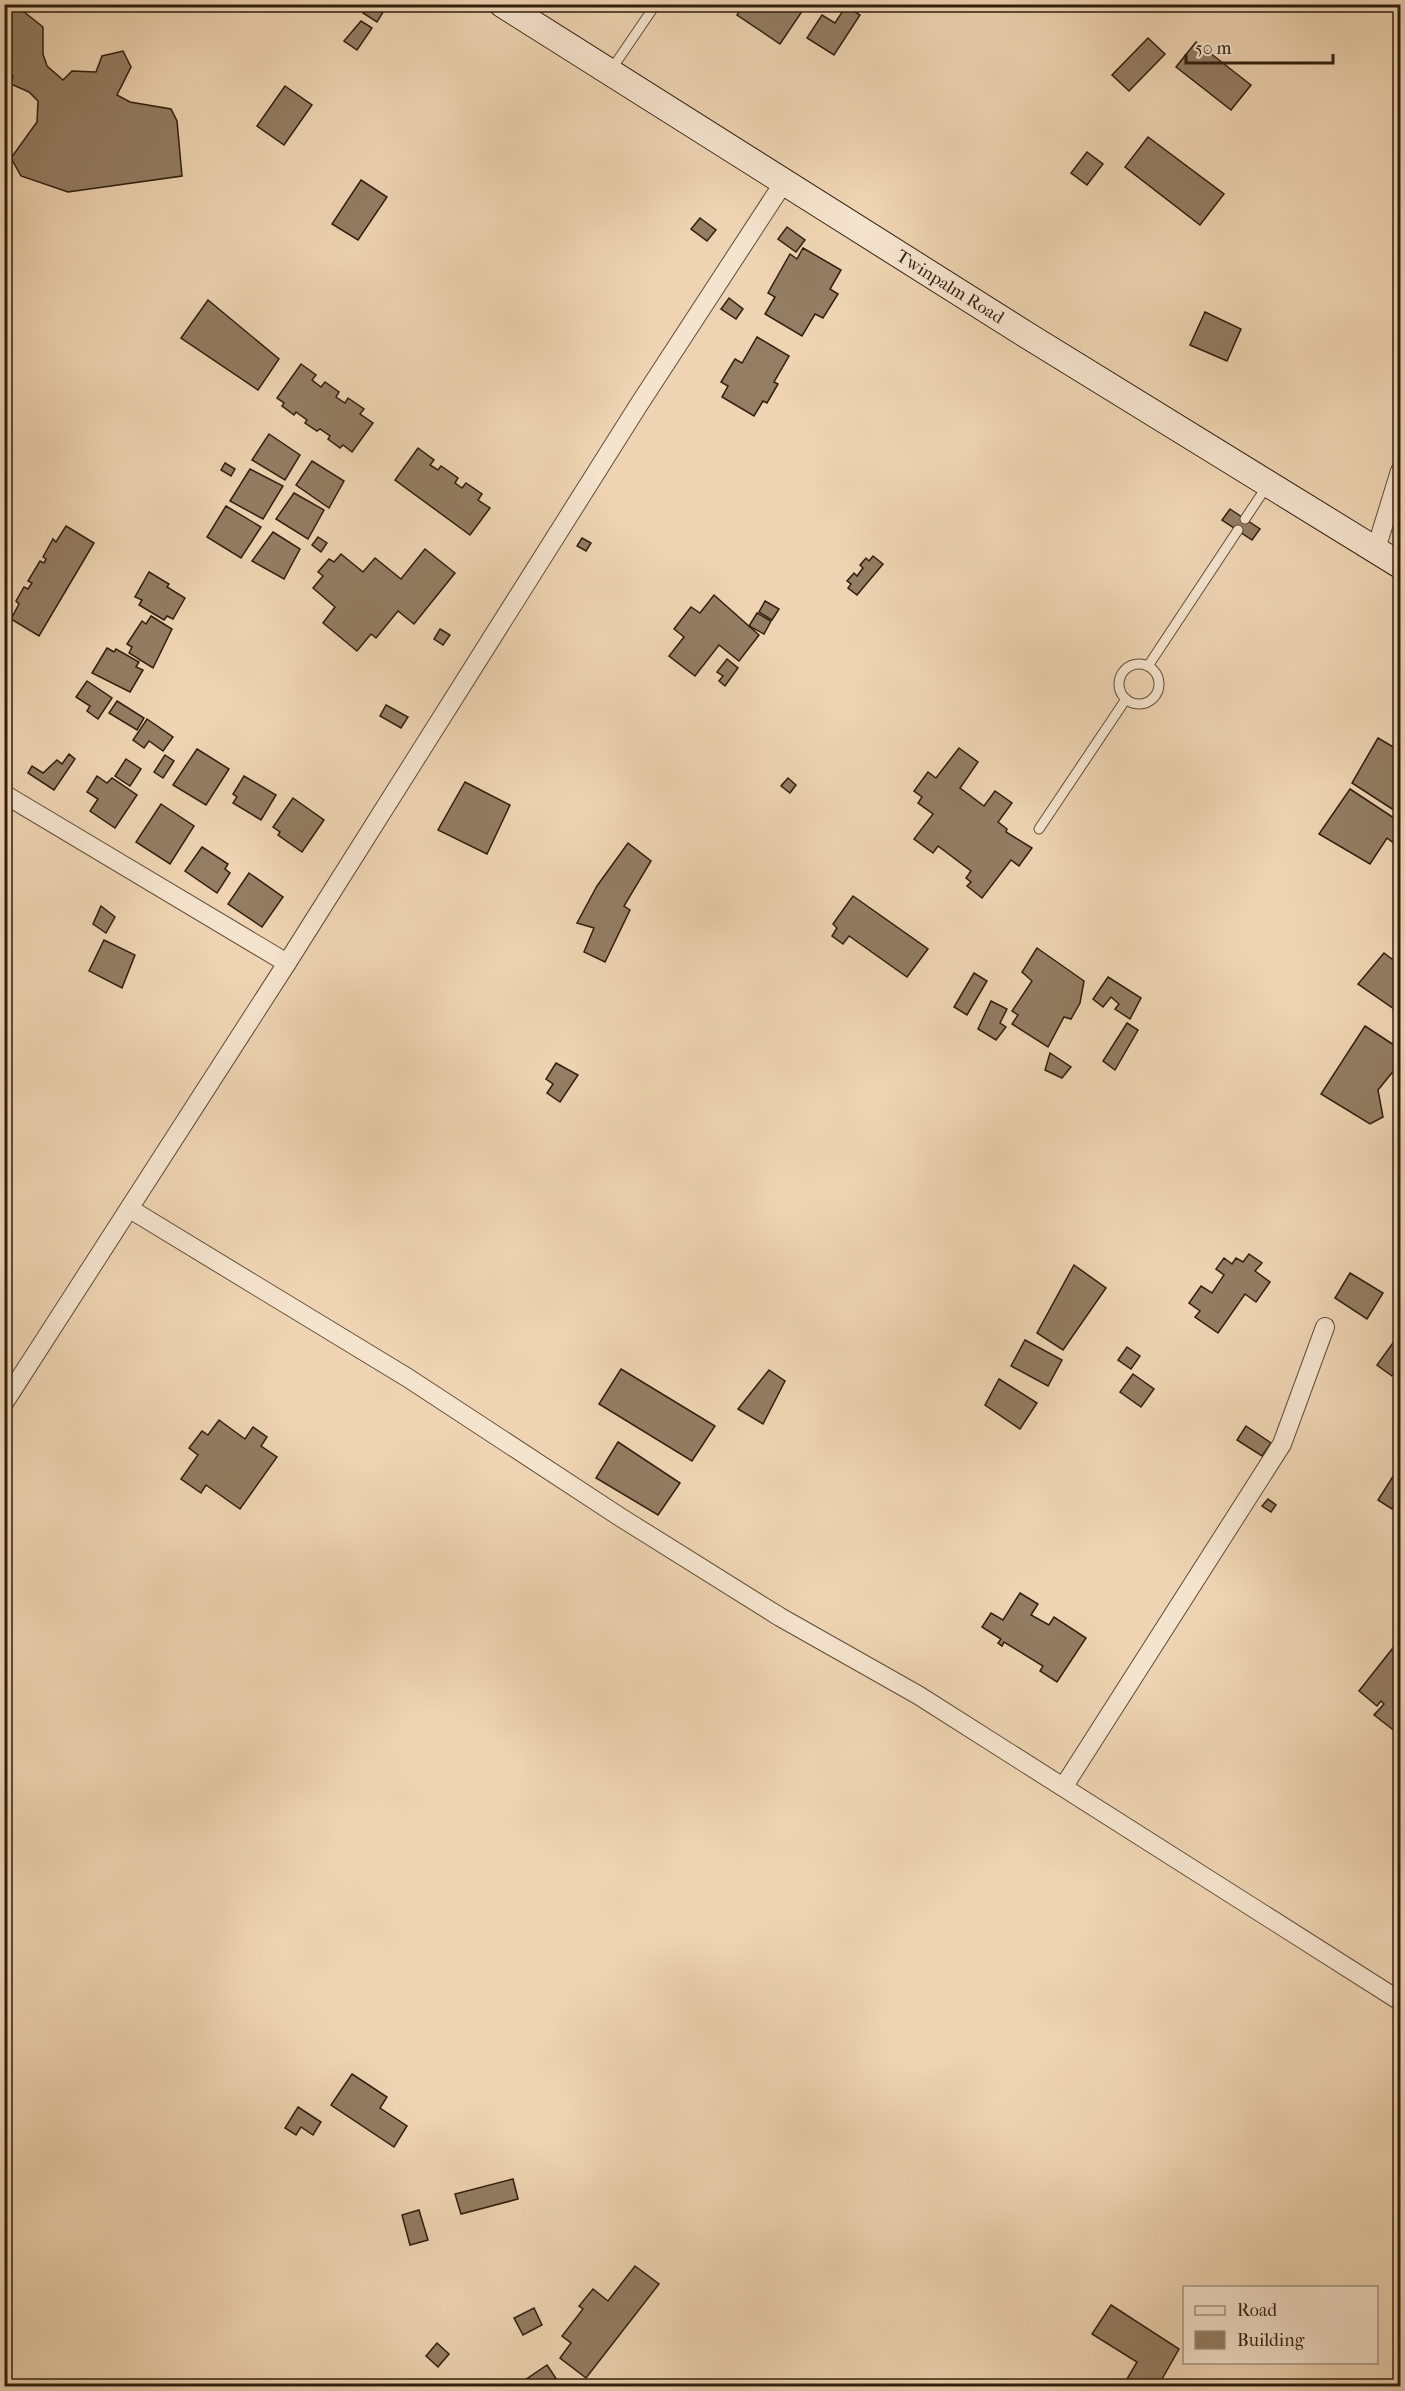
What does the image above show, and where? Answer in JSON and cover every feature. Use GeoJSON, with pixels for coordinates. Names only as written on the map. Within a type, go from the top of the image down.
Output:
{"type":"FeatureCollection","features":[{"type":"Feature","properties":{"kind":"main road","name":"Twinpalm Road"},"geometry":{"type":"LineString","coordinates":[[502,4],[1401,565]]}},
{"type":"Feature","properties":{"kind":"street"},"geometry":{"type":"LineString","coordinates":[[4,1403],[130,1209],[638,406],[784,182]]}},
{"type":"Feature","properties":{"kind":"street"},"geometry":{"type":"LineString","coordinates":[[1376,549],[1401,471]]}},
{"type":"Feature","properties":{"kind":"street"},"geometry":{"type":"LineString","coordinates":[[4,794],[286,963]]}},
{"type":"Feature","properties":{"kind":"street"},"geometry":{"type":"LineString","coordinates":[[130,1209],[388,1365],[620,1517],[770,1611],[918,1695],[1401,2001]]}},
{"type":"Feature","properties":{"kind":"street"},"geometry":{"type":"LineString","coordinates":[[1064,1786],[1282,1444],[1325,1327]]}},
{"type":"Feature","properties":{"kind":"lane"},"geometry":{"type":"LineString","coordinates":[[610,72],[656,4]]}},
{"type":"Feature","properties":{"kind":"lane"},"geometry":{"type":"LineString","coordinates":[[1245,519],[1269,484]]}},
{"type":"Feature","properties":{"kind":"lane"},"geometry":{"type":"LineString","coordinates":[[1148,666],[1238,530]]}},
{"type":"Feature","properties":{"kind":"lane"},"geometry":{"type":"LineString","coordinates":[[1133,665],[1148,666],[1157,676],[1159,683],[1154,697],[1139,704],[1126,699],[1120,690],[1121,674],[1133,665]]}},
{"type":"Feature","properties":{"kind":"lane"},"geometry":{"type":"LineString","coordinates":[[1039,829],[1126,699]]}},
{"type":"Feature","properties":{"kind":"building"},"geometry":{"type":"Polygon","coordinates":[[[369,4],[388,4],[377,22],[363,13],[369,4]]]}},
{"type":"Feature","properties":{"kind":"building"},"geometry":{"type":"Polygon","coordinates":[[[744,4],[807,4],[780,44],[737,15],[744,4]]]}},
{"type":"Feature","properties":{"kind":"building"},"geometry":{"type":"Polygon","coordinates":[[[846,6],[860,15],[834,55],[807,38],[822,15],[835,23],[846,6]]]}},
{"type":"Feature","properties":{"kind":"building"},"geometry":{"type":"Polygon","coordinates":[[[4,9],[24,12],[43,27],[43,54],[47,66],[63,80],[72,71],[96,72],[102,56],[123,51],[131,67],[117,95],[130,102],[171,109],[177,121],[182,176],[68,192],[21,176],[11,158],[37,122],[38,101],[29,92],[11,84],[13,76],[4,70],[4,9]]]}},
{"type":"Feature","properties":{"kind":"building"},"geometry":{"type":"Polygon","coordinates":[[[361,21],[372,28],[357,50],[344,41],[361,21]]]}},
{"type":"Feature","properties":{"kind":"building"},"geometry":{"type":"Polygon","coordinates":[[[1148,38],[1165,54],[1129,91],[1112,75],[1148,38]]]}},
{"type":"Feature","properties":{"kind":"building"},"geometry":{"type":"Polygon","coordinates":[[[1196,42],[1251,85],[1231,110],[1176,67],[1196,42]]]}},
{"type":"Feature","properties":{"kind":"building"},"geometry":{"type":"Polygon","coordinates":[[[285,86],[312,105],[284,145],[257,126],[285,86]]]}},
{"type":"Feature","properties":{"kind":"building"},"geometry":{"type":"Polygon","coordinates":[[[1148,137],[1224,194],[1200,225],[1125,167],[1148,137]]]}},
{"type":"Feature","properties":{"kind":"building"},"geometry":{"type":"Polygon","coordinates":[[[1087,152],[1103,164],[1087,185],[1071,173],[1087,152]]]}},
{"type":"Feature","properties":{"kind":"building"},"geometry":{"type":"Polygon","coordinates":[[[361,180],[387,197],[358,240],[332,224],[361,180]]]}},
{"type":"Feature","properties":{"kind":"building"},"geometry":{"type":"Polygon","coordinates":[[[700,218],[716,230],[707,241],[691,229],[700,218]]]}},
{"type":"Feature","properties":{"kind":"building"},"geometry":{"type":"Polygon","coordinates":[[[787,227],[805,240],[796,252],[778,239],[787,227]]]}},
{"type":"Feature","properties":{"kind":"building"},"geometry":{"type":"Polygon","coordinates":[[[803,248],[841,270],[830,289],[838,294],[823,318],[815,314],[802,336],[765,314],[775,297],[768,293],[790,254],[797,259],[803,248]]]}},
{"type":"Feature","properties":{"kind":"building"},"geometry":{"type":"Polygon","coordinates":[[[729,298],[743,309],[736,319],[721,309],[729,298]]]}},
{"type":"Feature","properties":{"kind":"building"},"geometry":{"type":"Polygon","coordinates":[[[208,300],[279,359],[258,390],[181,338],[208,300]]]}},
{"type":"Feature","properties":{"kind":"building"},"geometry":{"type":"Polygon","coordinates":[[[1205,312],[1241,329],[1227,361],[1190,345],[1205,312]]]}},
{"type":"Feature","properties":{"kind":"building"},"geometry":{"type":"Polygon","coordinates":[[[757,337],[789,356],[774,382],[778,384],[767,403],[763,401],[754,416],[722,397],[728,386],[721,382],[735,359],[742,363],[757,337]]]}},
{"type":"Feature","properties":{"kind":"building"},"geometry":{"type":"Polygon","coordinates":[[[301,364],[316,375],[312,380],[321,387],[325,382],[339,392],[336,397],[345,403],[348,398],[364,409],[360,414],[373,423],[352,452],[343,445],[340,448],[328,439],[330,436],[305,423],[307,420],[296,412],[294,415],[282,406],[284,403],[277,398],[301,364]]]}},
{"type":"Feature","properties":{"kind":"building"},"geometry":{"type":"Polygon","coordinates":[[[269,434],[300,455],[285,480],[252,460],[269,434]]]}},
{"type":"Feature","properties":{"kind":"building"},"geometry":{"type":"Polygon","coordinates":[[[418,448],[434,460],[430,465],[438,470],[441,466],[458,478],[455,483],[462,488],[466,483],[482,494],[478,500],[490,508],[470,535],[395,480],[418,448]]]}},
{"type":"Feature","properties":{"kind":"building"},"geometry":{"type":"Polygon","coordinates":[[[312,461],[344,481],[329,508],[296,485],[312,461]]]}},
{"type":"Feature","properties":{"kind":"building"},"geometry":{"type":"Polygon","coordinates":[[[225,463],[235,469],[231,476],[221,470],[225,463]]]}},
{"type":"Feature","properties":{"kind":"building"},"geometry":{"type":"Polygon","coordinates":[[[250,469],[283,486],[263,519],[230,501],[250,469]]]}},
{"type":"Feature","properties":{"kind":"building"},"geometry":{"type":"Polygon","coordinates":[[[294,493],[324,510],[308,539],[276,519],[294,493]]]}},
{"type":"Feature","properties":{"kind":"building"},"geometry":{"type":"Polygon","coordinates":[[[226,506],[261,527],[241,558],[207,537],[226,506]]]}},
{"type":"Feature","properties":{"kind":"building"},"geometry":{"type":"Polygon","coordinates":[[[1230,509],[1260,529],[1252,540],[1222,520],[1230,509]]]}},
{"type":"Feature","properties":{"kind":"building"},"geometry":{"type":"Polygon","coordinates":[[[66,526],[94,543],[39,636],[11,619],[19,604],[16,601],[24,587],[28,589],[32,583],[28,581],[40,561],[44,563],[46,559],[43,557],[53,539],[56,542],[66,526]]]}},
{"type":"Feature","properties":{"kind":"building"},"geometry":{"type":"Polygon","coordinates":[[[273,532],[300,549],[284,579],[252,561],[273,532]]]}},
{"type":"Feature","properties":{"kind":"building"},"geometry":{"type":"Polygon","coordinates":[[[318,537],[327,543],[321,552],[312,545],[318,537]]]}},
{"type":"Feature","properties":{"kind":"building"},"geometry":{"type":"Polygon","coordinates":[[[582,538],[591,543],[586,551],[577,546],[582,538]]]}},
{"type":"Feature","properties":{"kind":"building"},"geometry":{"type":"Polygon","coordinates":[[[425,549],[455,573],[414,624],[398,611],[376,638],[371,634],[357,651],[323,623],[335,607],[313,588],[323,576],[318,572],[329,559],[334,562],[341,554],[363,572],[375,558],[401,579],[425,549]]]}},
{"type":"Feature","properties":{"kind":"building"},"geometry":{"type":"Polygon","coordinates":[[[873,556],[883,564],[857,595],[848,588],[851,584],[847,581],[854,573],[857,576],[863,568],[860,565],[866,558],[869,561],[873,556]]]}},
{"type":"Feature","properties":{"kind":"building"},"geometry":{"type":"Polygon","coordinates":[[[149,572],[169,584],[167,587],[185,598],[173,619],[167,616],[164,620],[139,605],[142,600],[135,597],[149,572]]]}},
{"type":"Feature","properties":{"kind":"building"},"geometry":{"type":"Polygon","coordinates":[[[714,595],[759,635],[739,661],[719,645],[695,676],[669,656],[684,637],[674,629],[691,607],[700,613],[714,595]]]}},
{"type":"Feature","properties":{"kind":"building"},"geometry":{"type":"Polygon","coordinates":[[[765,601],[779,609],[772,620],[759,612],[765,601]]]}},
{"type":"Feature","properties":{"kind":"building"},"geometry":{"type":"Polygon","coordinates":[[[757,613],[771,621],[764,634],[749,626],[757,613]]]}},
{"type":"Feature","properties":{"kind":"building"},"geometry":{"type":"Polygon","coordinates":[[[151,616],[172,629],[153,668],[129,653],[132,647],[127,644],[142,621],[146,624],[151,616]]]}},
{"type":"Feature","properties":{"kind":"building"},"geometry":{"type":"Polygon","coordinates":[[[440,629],[450,635],[443,645],[434,639],[440,629]]]}},
{"type":"Feature","properties":{"kind":"building"},"geometry":{"type":"Polygon","coordinates":[[[107,648],[114,652],[116,649],[139,662],[136,667],[143,670],[130,692],[92,673],[107,648]]]}},
{"type":"Feature","properties":{"kind":"building"},"geometry":{"type":"Polygon","coordinates":[[[727,659],[738,668],[725,686],[719,681],[723,676],[717,672],[727,659]]]}},
{"type":"Feature","properties":{"kind":"building"},"geometry":{"type":"Polygon","coordinates":[[[87,681],[112,698],[98,719],[87,711],[90,706],[76,697],[87,681]]]}},
{"type":"Feature","properties":{"kind":"building"},"geometry":{"type":"Polygon","coordinates":[[[117,701],[144,718],[137,730],[109,713],[117,701]]]}},
{"type":"Feature","properties":{"kind":"building"},"geometry":{"type":"Polygon","coordinates":[[[386,705],[408,717],[401,728],[380,716],[386,705]]]}},
{"type":"Feature","properties":{"kind":"building"},"geometry":{"type":"Polygon","coordinates":[[[147,719],[173,737],[163,751],[149,741],[144,748],[133,740],[147,719]]]}},
{"type":"Feature","properties":{"kind":"building"},"geometry":{"type":"Polygon","coordinates":[[[1378,738],[1400,751],[1400,814],[1352,783],[1378,738]]]}},
{"type":"Feature","properties":{"kind":"building"},"geometry":{"type":"Polygon","coordinates":[[[959,748],[978,762],[960,788],[984,806],[995,791],[1012,803],[998,822],[1007,829],[1006,832],[1032,848],[1019,866],[1011,860],[982,898],[967,886],[971,882],[966,878],[971,871],[938,846],[933,853],[914,839],[933,814],[918,803],[922,797],[914,791],[928,772],[936,778],[959,748]]]}},
{"type":"Feature","properties":{"kind":"building"},"geometry":{"type":"Polygon","coordinates":[[[197,749],[229,769],[206,805],[173,785],[197,749]]]}},
{"type":"Feature","properties":{"kind":"building"},"geometry":{"type":"Polygon","coordinates":[[[69,754],[75,759],[54,790],[28,773],[32,766],[43,773],[57,760],[62,764],[69,754]]]}},
{"type":"Feature","properties":{"kind":"building"},"geometry":{"type":"Polygon","coordinates":[[[165,755],[174,761],[163,778],[154,772],[165,755]]]}},
{"type":"Feature","properties":{"kind":"building"},"geometry":{"type":"Polygon","coordinates":[[[126,759],[141,769],[130,786],[115,776],[126,759]]]}},
{"type":"Feature","properties":{"kind":"building"},"geometry":{"type":"Polygon","coordinates":[[[97,776],[107,783],[112,778],[137,795],[115,828],[90,811],[98,799],[87,792],[97,776]]]}},
{"type":"Feature","properties":{"kind":"building"},"geometry":{"type":"Polygon","coordinates":[[[244,776],[276,795],[261,820],[233,803],[237,797],[233,794],[244,776]]]}},
{"type":"Feature","properties":{"kind":"building"},"geometry":{"type":"Polygon","coordinates":[[[788,778],[796,785],[790,793],[781,786],[788,778]]]}},
{"type":"Feature","properties":{"kind":"building"},"geometry":{"type":"Polygon","coordinates":[[[465,782],[510,805],[487,854],[438,830],[465,782]]]}},
{"type":"Feature","properties":{"kind":"building"},"geometry":{"type":"Polygon","coordinates":[[[1350,789],[1400,822],[1400,848],[1387,838],[1370,864],[1319,834],[1350,789]]]}},
{"type":"Feature","properties":{"kind":"building"},"geometry":{"type":"Polygon","coordinates":[[[293,798],[324,820],[302,852],[278,835],[280,832],[273,827],[293,798]]]}},
{"type":"Feature","properties":{"kind":"building"},"geometry":{"type":"Polygon","coordinates":[[[161,804],[194,826],[170,864],[136,842],[161,804]]]}},
{"type":"Feature","properties":{"kind":"building"},"geometry":{"type":"Polygon","coordinates":[[[628,843],[651,861],[624,906],[630,910],[605,962],[584,952],[594,928],[577,923],[597,886],[628,843]]]}},
{"type":"Feature","properties":{"kind":"building"},"geometry":{"type":"Polygon","coordinates":[[[202,847],[228,864],[225,869],[230,873],[217,893],[185,871],[202,847]]]}},
{"type":"Feature","properties":{"kind":"building"},"geometry":{"type":"Polygon","coordinates":[[[249,873],[283,897],[262,927],[228,904],[249,873]]]}},
{"type":"Feature","properties":{"kind":"building"},"geometry":{"type":"Polygon","coordinates":[[[853,896],[928,949],[907,977],[849,936],[843,944],[832,936],[837,928],[833,924],[853,896]]]}},
{"type":"Feature","properties":{"kind":"building"},"geometry":{"type":"Polygon","coordinates":[[[101,906],[115,917],[106,933],[93,924],[101,906]]]}},
{"type":"Feature","properties":{"kind":"building"},"geometry":{"type":"Polygon","coordinates":[[[1400,927],[1400,942],[1394,939],[1400,927]]]}},
{"type":"Feature","properties":{"kind":"building"},"geometry":{"type":"Polygon","coordinates":[[[104,940],[135,955],[122,988],[89,971],[104,940]]]}},
{"type":"Feature","properties":{"kind":"building"},"geometry":{"type":"Polygon","coordinates":[[[1037,948],[1084,981],[1080,1003],[1071,1019],[1064,1017],[1048,1047],[1012,1024],[1018,1015],[1012,1011],[1032,981],[1022,972],[1037,948]]]}},
{"type":"Feature","properties":{"kind":"building"},"geometry":{"type":"Polygon","coordinates":[[[1384,953],[1400,965],[1400,1013],[1358,984],[1384,953]]]}},
{"type":"Feature","properties":{"kind":"building"},"geometry":{"type":"Polygon","coordinates":[[[974,973],[987,981],[967,1015],[954,1007],[974,973]]]}},
{"type":"Feature","properties":{"kind":"building"},"geometry":{"type":"Polygon","coordinates":[[[1108,977],[1141,998],[1130,1019],[1115,1009],[1119,1004],[1111,997],[1103,1007],[1093,999],[1108,977]]]}},
{"type":"Feature","properties":{"kind":"building"},"geometry":{"type":"Polygon","coordinates":[[[991,1001],[1007,1009],[1000,1023],[1006,1027],[996,1040],[978,1029],[991,1001]]]}},
{"type":"Feature","properties":{"kind":"building"},"geometry":{"type":"Polygon","coordinates":[[[1127,1023],[1138,1030],[1115,1070],[1103,1061],[1127,1023]]]}},
{"type":"Feature","properties":{"kind":"building"},"geometry":{"type":"Polygon","coordinates":[[[1365,1026],[1400,1049],[1400,1063],[1378,1090],[1383,1117],[1370,1124],[1321,1094],[1365,1026]]]}},
{"type":"Feature","properties":{"kind":"building"},"geometry":{"type":"Polygon","coordinates":[[[1050,1053],[1071,1067],[1062,1078],[1045,1070],[1050,1053]]]}},
{"type":"Feature","properties":{"kind":"building"},"geometry":{"type":"Polygon","coordinates":[[[556,1063],[578,1075],[560,1102],[547,1093],[553,1084],[546,1079],[556,1063]]]}},
{"type":"Feature","properties":{"kind":"building"},"geometry":{"type":"Polygon","coordinates":[[[1249,1254],[1262,1263],[1255,1271],[1270,1282],[1256,1302],[1245,1294],[1218,1333],[1195,1317],[1200,1311],[1189,1303],[1201,1286],[1212,1293],[1224,1275],[1216,1269],[1224,1258],[1232,1264],[1236,1258],[1243,1262],[1249,1254]]]}},
{"type":"Feature","properties":{"kind":"building"},"geometry":{"type":"Polygon","coordinates":[[[1074,1265],[1106,1288],[1063,1350],[1037,1333],[1074,1265]]]}},
{"type":"Feature","properties":{"kind":"building"},"geometry":{"type":"Polygon","coordinates":[[[1350,1273],[1383,1293],[1367,1319],[1335,1298],[1350,1273]]]}},
{"type":"Feature","properties":{"kind":"building"},"geometry":{"type":"Polygon","coordinates":[[[1398,1336],[1400,1338],[1400,1363],[1392,1376],[1377,1365],[1398,1336]]]}},
{"type":"Feature","properties":{"kind":"building"},"geometry":{"type":"Polygon","coordinates":[[[1025,1340],[1062,1360],[1048,1386],[1011,1366],[1025,1340]]]}},
{"type":"Feature","properties":{"kind":"building"},"geometry":{"type":"Polygon","coordinates":[[[1127,1347],[1140,1356],[1131,1369],[1118,1360],[1127,1347]]]}},
{"type":"Feature","properties":{"kind":"building"},"geometry":{"type":"Polygon","coordinates":[[[621,1369],[715,1426],[692,1461],[599,1404],[621,1369]]]}},
{"type":"Feature","properties":{"kind":"building"},"geometry":{"type":"Polygon","coordinates":[[[769,1370],[785,1381],[763,1424],[738,1409],[769,1370]]]}},
{"type":"Feature","properties":{"kind":"building"},"geometry":{"type":"Polygon","coordinates":[[[1133,1374],[1154,1389],[1141,1407],[1120,1392],[1133,1374]]]}},
{"type":"Feature","properties":{"kind":"building"},"geometry":{"type":"Polygon","coordinates":[[[999,1379],[1037,1403],[1020,1429],[985,1405],[999,1379]]]}},
{"type":"Feature","properties":{"kind":"building"},"geometry":{"type":"Polygon","coordinates":[[[219,1420],[245,1439],[253,1427],[267,1437],[261,1446],[277,1457],[240,1509],[206,1485],[201,1493],[181,1479],[198,1455],[189,1448],[202,1431],[208,1435],[219,1420]]]}},
{"type":"Feature","properties":{"kind":"building"},"geometry":{"type":"Polygon","coordinates":[[[1246,1426],[1271,1443],[1262,1456],[1237,1440],[1246,1426]]]}},
{"type":"Feature","properties":{"kind":"building"},"geometry":{"type":"Polygon","coordinates":[[[618,1442],[680,1483],[658,1515],[596,1478],[618,1442]]]}},
{"type":"Feature","properties":{"kind":"building"},"geometry":{"type":"Polygon","coordinates":[[[1399,1467],[1400,1496],[1392,1509],[1378,1500],[1399,1467]]]}},
{"type":"Feature","properties":{"kind":"building"},"geometry":{"type":"Polygon","coordinates":[[[1268,1499],[1276,1505],[1271,1512],[1262,1506],[1268,1499]]]}},
{"type":"Feature","properties":{"kind":"building"},"geometry":{"type":"Polygon","coordinates":[[[1020,1593],[1038,1604],[1031,1615],[1049,1625],[1054,1617],[1086,1638],[1057,1682],[1040,1671],[1043,1666],[1004,1642],[1002,1646],[998,1643],[1001,1639],[982,1627],[991,1613],[1003,1620],[1020,1593]]]}},
{"type":"Feature","properties":{"kind":"building"},"geometry":{"type":"Polygon","coordinates":[[[1400,1639],[1400,1726],[1396,1732],[1374,1715],[1384,1704],[1381,1701],[1377,1706],[1359,1691],[1400,1639]]]}},
{"type":"Feature","properties":{"kind":"building"},"geometry":{"type":"Polygon","coordinates":[[[352,2074],[387,2097],[380,2108],[407,2126],[394,2147],[331,2105],[352,2074]]]}},
{"type":"Feature","properties":{"kind":"building"},"geometry":{"type":"Polygon","coordinates":[[[298,2107],[321,2122],[313,2135],[301,2127],[296,2135],[285,2128],[298,2107]]]}},
{"type":"Feature","properties":{"kind":"building"},"geometry":{"type":"Polygon","coordinates":[[[513,2179],[518,2199],[461,2214],[455,2194],[513,2179]]]}},
{"type":"Feature","properties":{"kind":"building"},"geometry":{"type":"Polygon","coordinates":[[[419,2210],[428,2240],[410,2245],[402,2215],[419,2210]]]}},
{"type":"Feature","properties":{"kind":"building"},"geometry":{"type":"Polygon","coordinates":[[[635,2266],[659,2284],[586,2378],[560,2358],[571,2343],[562,2336],[583,2309],[579,2306],[593,2289],[608,2301],[635,2266]]]}},
{"type":"Feature","properties":{"kind":"building"},"geometry":{"type":"Polygon","coordinates":[[[1111,2305],[1179,2349],[1158,2386],[1123,2386],[1137,2362],[1092,2334],[1111,2305]]]}},
{"type":"Feature","properties":{"kind":"building"},"geometry":{"type":"Polygon","coordinates":[[[534,2308],[542,2325],[523,2335],[514,2318],[534,2308]]]}},
{"type":"Feature","properties":{"kind":"building"},"geometry":{"type":"Polygon","coordinates":[[[437,2343],[449,2354],[438,2367],[426,2356],[437,2343]]]}},
{"type":"Feature","properties":{"kind":"building"},"geometry":{"type":"Polygon","coordinates":[[[547,2365],[561,2386],[529,2386],[525,2380],[547,2365]]]}},
{"type":"Feature","properties":{"kind":"building"},"geometry":{"type":"Polygon","coordinates":[[[486,2379],[496,2386],[480,2386],[486,2379]]]}}]}
